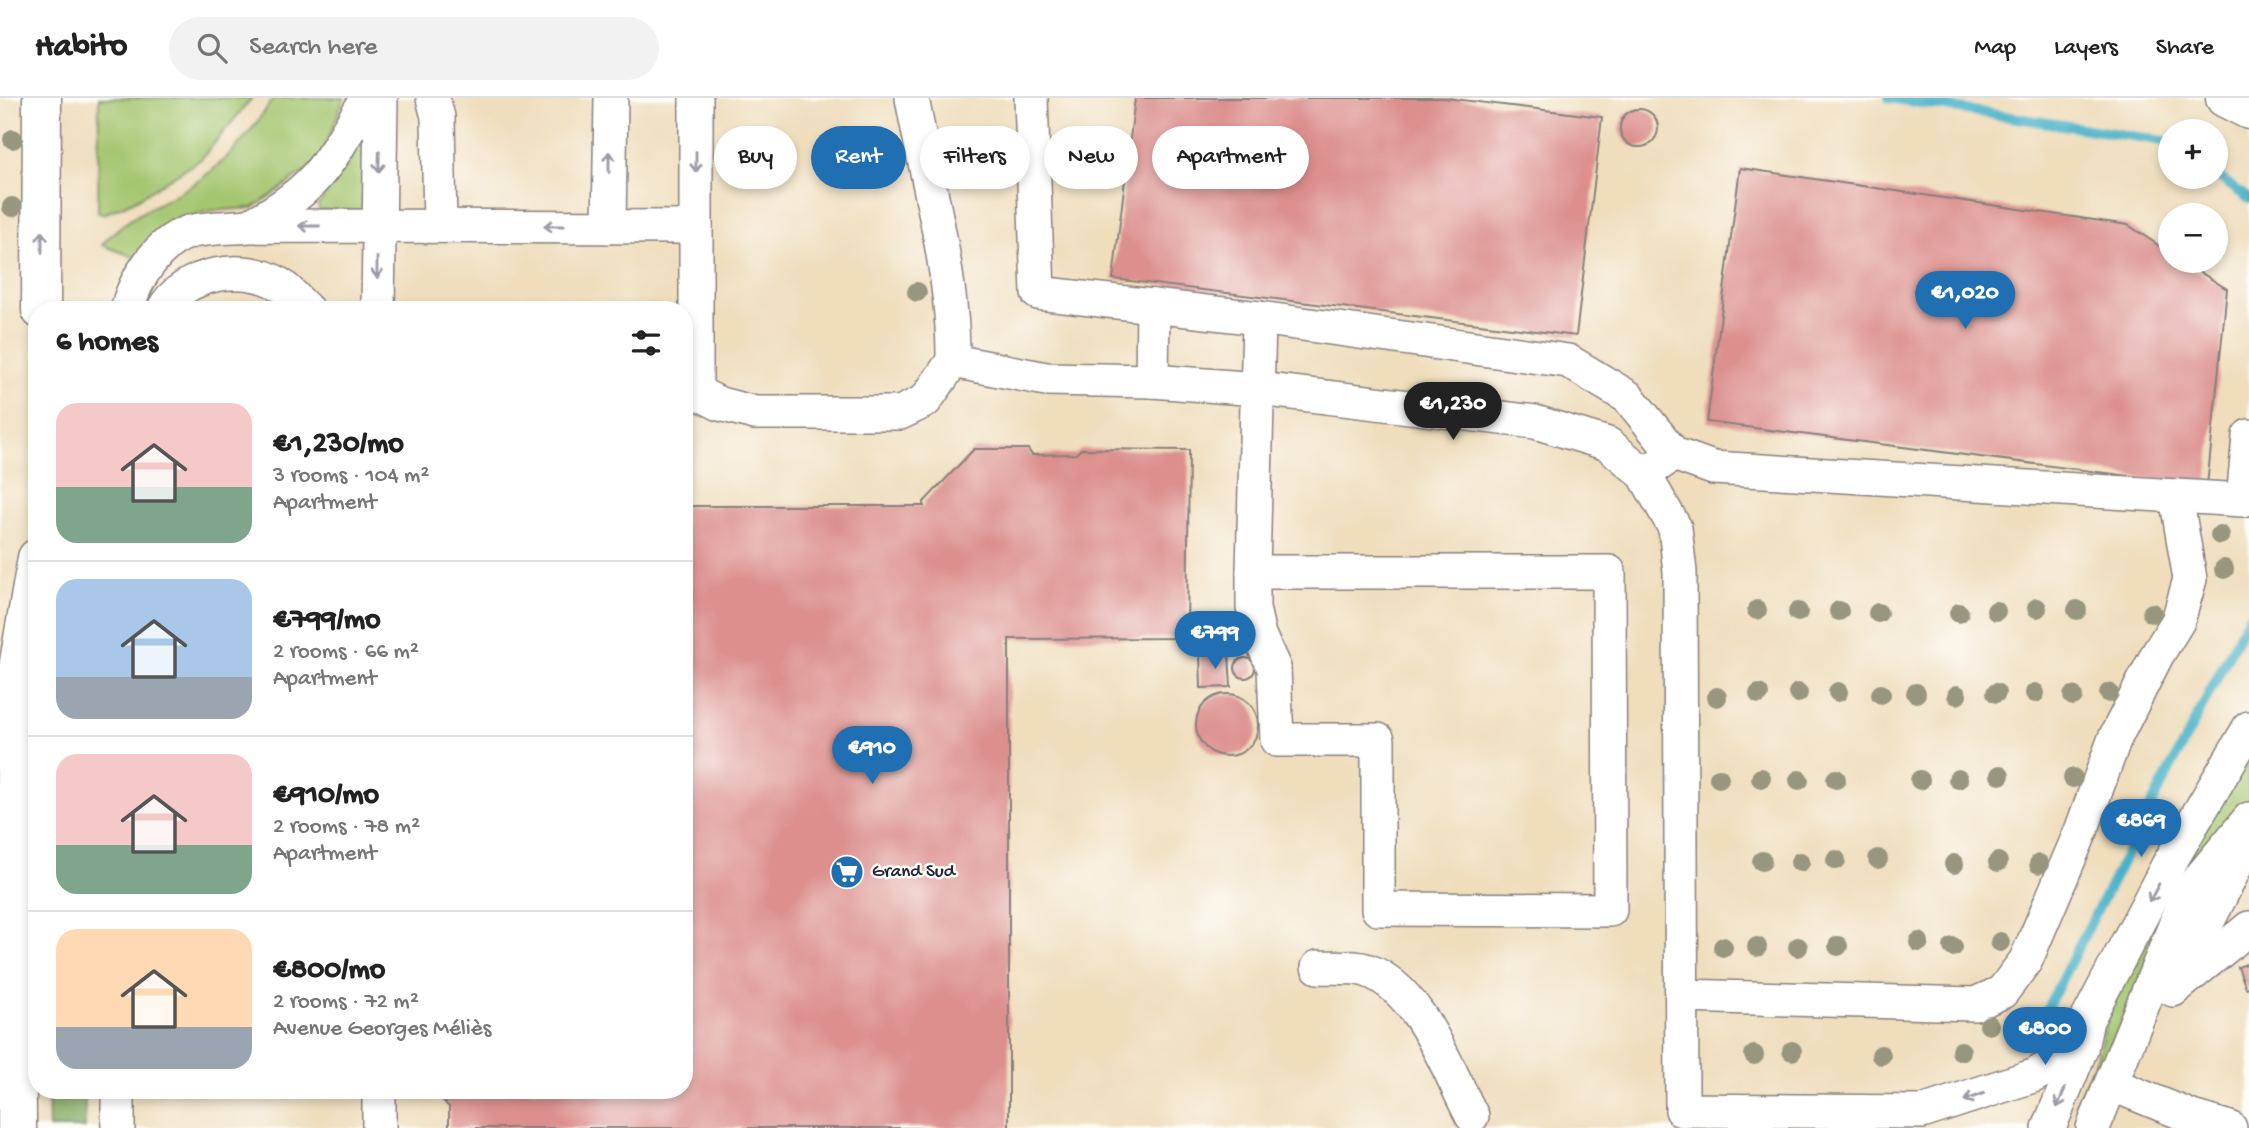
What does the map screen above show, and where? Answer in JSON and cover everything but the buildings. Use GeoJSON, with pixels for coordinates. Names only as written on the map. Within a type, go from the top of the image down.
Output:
{"type":"FeatureCollection","features":[{"type":"Feature","properties":{"kind":"main road"},"geometry":{"type":"LineString","coordinates":[[41,301],[42,98]]}},
{"type":"Feature","properties":{"kind":"main road"},"geometry":{"type":"LineString","coordinates":[[2225,98],[2249,110]]}},
{"type":"Feature","properties":{"kind":"main road"},"geometry":{"type":"LineString","coordinates":[[17,1128],[15,685],[28,610]]}},
{"type":"Feature","properties":{"kind":"street"},"geometry":{"type":"LineString","coordinates":[[249,226],[287,205],[307,190],[324,170],[367,98]]}},
{"type":"Feature","properties":{"kind":"street"},"geometry":{"type":"LineString","coordinates":[[378,301],[381,98]]}},
{"type":"Feature","properties":{"kind":"street"},"geometry":{"type":"LineString","coordinates":[[609,227],[611,98]]}},
{"type":"Feature","properties":{"kind":"street"},"geometry":{"type":"LineString","coordinates":[[693,308],[696,98]]}},
{"type":"Feature","properties":{"kind":"street"},"geometry":{"type":"LineString","coordinates":[[693,391],[720,404],[755,414],[900,414],[925,401],[953,361],[954,330],[912,98]]}},
{"type":"Feature","properties":{"kind":"street"},"geometry":{"type":"LineString","coordinates":[[1031,98],[1038,293],[1259,318],[1568,361],[1628,397],[1674,454],[1713,468],[2243,500],[2249,436]]}},
{"type":"Feature","properties":{"kind":"street"},"geometry":{"type":"LineString","coordinates":[[435,108],[440,226]]}},
{"type":"Feature","properties":{"kind":"street"},"geometry":{"type":"LineString","coordinates":[[129,301],[131,290],[156,254],[188,232],[249,226],[696,227]]}},
{"type":"Feature","properties":{"kind":"street"},"geometry":{"type":"LineString","coordinates":[[168,301],[170,296],[196,282],[220,274],[255,274],[279,284],[297,301]]}},
{"type":"Feature","properties":{"kind":"street"},"geometry":{"type":"LineString","coordinates":[[1152,381],[1153,306]]}},
{"type":"Feature","properties":{"kind":"street"},"geometry":{"type":"LineString","coordinates":[[1253,572],[1609,572],[1610,910],[1378,909],[1378,740],[1277,740],[1274,668],[1259,635],[1253,608],[1253,572],[1259,318]]}},
{"type":"Feature","properties":{"kind":"street"},"geometry":{"type":"LineString","coordinates":[[953,361],[1046,379],[1152,381],[1258,389],[1535,422],[1608,444],[1644,474],[1675,527],[1680,572],[1682,1110],[1933,1120],[2033,1076],[2081,1049]]}},
{"type":"Feature","properties":{"kind":"street"},"geometry":{"type":"LineString","coordinates":[[1644,474],[1674,454]]}},
{"type":"Feature","properties":{"kind":"street"},"geometry":{"type":"LineString","coordinates":[[1682,996],[1975,1004],[2002,992],[2026,960],[2081,831],[2115,738],[2157,655],[2178,621],[2190,579],[2176,496]]}},
{"type":"Feature","properties":{"kind":"street"},"geometry":{"type":"LineString","coordinates":[[2049,1128],[2081,1049],[2087,1020],[2249,728]]}},
{"type":"Feature","properties":{"kind":"street"},"geometry":{"type":"LineString","coordinates":[[2093,1128],[2182,908],[2194,885],[2249,819]]}},
{"type":"Feature","properties":{"kind":"street"},"geometry":{"type":"LineString","coordinates":[[2139,1018],[2207,923],[2249,840]]}},
{"type":"Feature","properties":{"kind":"street"},"geometry":{"type":"LineString","coordinates":[[2139,1018],[2249,928]]}},
{"type":"Feature","properties":{"kind":"street"},"geometry":{"type":"LineString","coordinates":[[1318,967],[1365,970],[1398,986],[1414,1006],[1472,1116]]}},
{"type":"Feature","properties":{"kind":"street"},"geometry":{"type":"LineString","coordinates":[[2111,1084],[2189,1123],[2230,1128]]}},
{"type":"Feature","properties":{"kind":"street"},"geometry":{"type":"LineString","coordinates":[[118,1099],[118,1128]]}},
{"type":"Feature","properties":{"kind":"street"},"geometry":{"type":"LineString","coordinates":[[379,1099],[379,1128]]}},
{"type":"Feature","properties":{"kind":"green space"},"geometry":{"type":"Polygon","coordinates":[[[99,98],[252,98],[201,159],[135,200],[104,214],[98,212],[99,98]]]}},
{"type":"Feature","properties":{"kind":"green space"},"geometry":{"type":"Polygon","coordinates":[[[274,98],[344,98],[320,161],[253,208],[208,211],[179,220],[134,257],[102,245],[131,219],[187,188],[213,170],[246,136],[274,98]]]}},
{"type":"Feature","properties":{"kind":"green space"},"geometry":{"type":"Polygon","coordinates":[[[370,107],[366,211],[319,210],[318,205],[349,163],[370,107]]]}},
{"type":"Feature","properties":{"kind":"green space"},"geometry":{"type":"Polygon","coordinates":[[[2249,755],[2249,803],[2194,869],[2183,862],[2249,755]]]}},
{"type":"Feature","properties":{"kind":"green space"},"geometry":{"type":"Polygon","coordinates":[[[2180,889],[2084,1106],[2075,1104],[2097,1057],[2109,1012],[2159,905],[2180,889]]]}},
{"type":"Feature","properties":{"kind":"green space"},"geometry":{"type":"Polygon","coordinates":[[[48,1099],[85,1099],[85,1128],[49,1128],[48,1099]]]}},
{"type":"Feature","properties":{"kind":"waterway"},"geometry":{"type":"LineString","coordinates":[[1889,98],[2158,140]]}},
{"type":"Feature","properties":{"kind":"waterway"},"geometry":{"type":"LineString","coordinates":[[2228,184],[2249,199]]}},
{"type":"Feature","properties":{"kind":"waterway"},"geometry":{"type":"LineString","coordinates":[[2047,1008],[2249,616]]}},
{"type":"Feature","properties":{"kind":"place","name":"Grand Sud"},"geometry":{"type":"Point","coordinates":[847,872]}}]}
